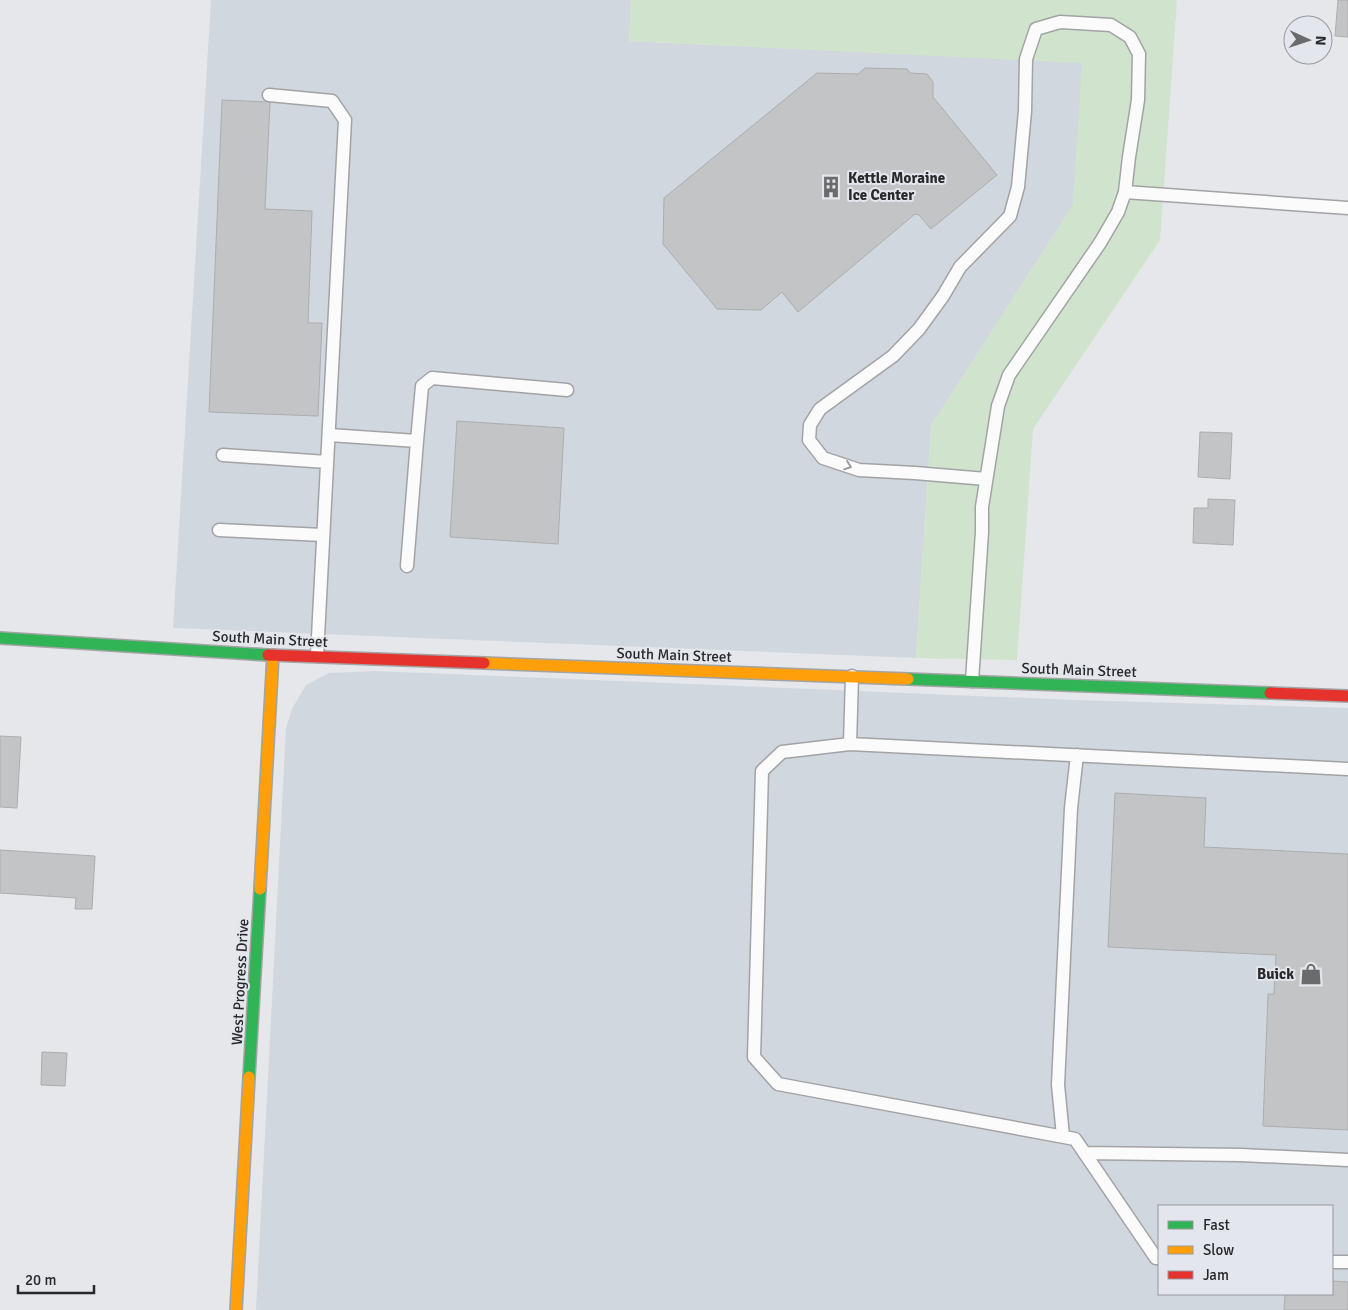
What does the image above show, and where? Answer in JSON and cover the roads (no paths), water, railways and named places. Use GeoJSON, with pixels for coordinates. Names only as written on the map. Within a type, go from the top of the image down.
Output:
{"type":"FeatureCollection","features":[{"type":"Feature","properties":{"kind":"main road","name":"South Main Street"},"geometry":{"type":"LineString","coordinates":[[0,638],[273,655],[1348,696]]}},
{"type":"Feature","properties":{"kind":"main road","name":"West Progress Drive"},"geometry":{"type":"LineString","coordinates":[[236,1310],[273,655]]}},
{"type":"Feature","properties":{"kind":"lane"},"geometry":{"type":"LineString","coordinates":[[972,681],[982,507],[998,406],[1009,375],[1100,243],[1118,212],[1125,192],[1138,100],[1139,54],[1130,37],[1111,25],[1060,22],[1036,29],[1026,59],[1025,112],[1018,187],[1010,216],[960,267],[924,323],[906,343],[893,356],[820,409],[810,425],[809,440],[823,458],[859,470],[986,479]]}},
{"type":"Feature","properties":{"kind":"lane"},"geometry":{"type":"LineString","coordinates":[[269,94],[332,101],[345,120],[317,656]]}},
{"type":"Feature","properties":{"kind":"lane"},"geometry":{"type":"LineString","coordinates":[[1125,192],[1348,208]]}},
{"type":"Feature","properties":{"kind":"lane"},"geometry":{"type":"LineString","coordinates":[[408,566],[422,386],[432,378],[567,390]]}},
{"type":"Feature","properties":{"kind":"lane"},"geometry":{"type":"LineString","coordinates":[[328,435],[417,441]]}},
{"type":"Feature","properties":{"kind":"lane"},"geometry":{"type":"LineString","coordinates":[[223,455],[327,462]]}},
{"type":"Feature","properties":{"kind":"lane"},"geometry":{"type":"LineString","coordinates":[[219,530],[323,535]]}},
{"type":"Feature","properties":{"kind":"lane"},"geometry":{"type":"LineString","coordinates":[[850,744],[852,676]]}},
{"type":"Feature","properties":{"kind":"lane"},"geometry":{"type":"LineString","coordinates":[[1158,1258],[1156,1258],[1075,1139],[778,1084],[754,1057],[762,771],[782,752],[850,744],[1348,769]]}},
{"type":"Feature","properties":{"kind":"lane"},"geometry":{"type":"LineString","coordinates":[[1063,1136],[1058,1085],[1071,808],[1076,755]]}},
{"type":"Feature","properties":{"kind":"lane"},"geometry":{"type":"LineString","coordinates":[[1085,1153],[1241,1155],[1348,1160]]}},
{"type":"Feature","properties":{"kind":"lane"},"geometry":{"type":"LineString","coordinates":[[1333,1262],[1348,1262]]}},
{"type":"Feature","properties":{"kind":"place","name":"Kettle Moraine Ice Center"},"geometry":{"type":"Point","coordinates":[831,187]}},
{"type":"Feature","properties":{"kind":"place","name":"Buick"},"geometry":{"type":"Point","coordinates":[1311,974]}}]}
